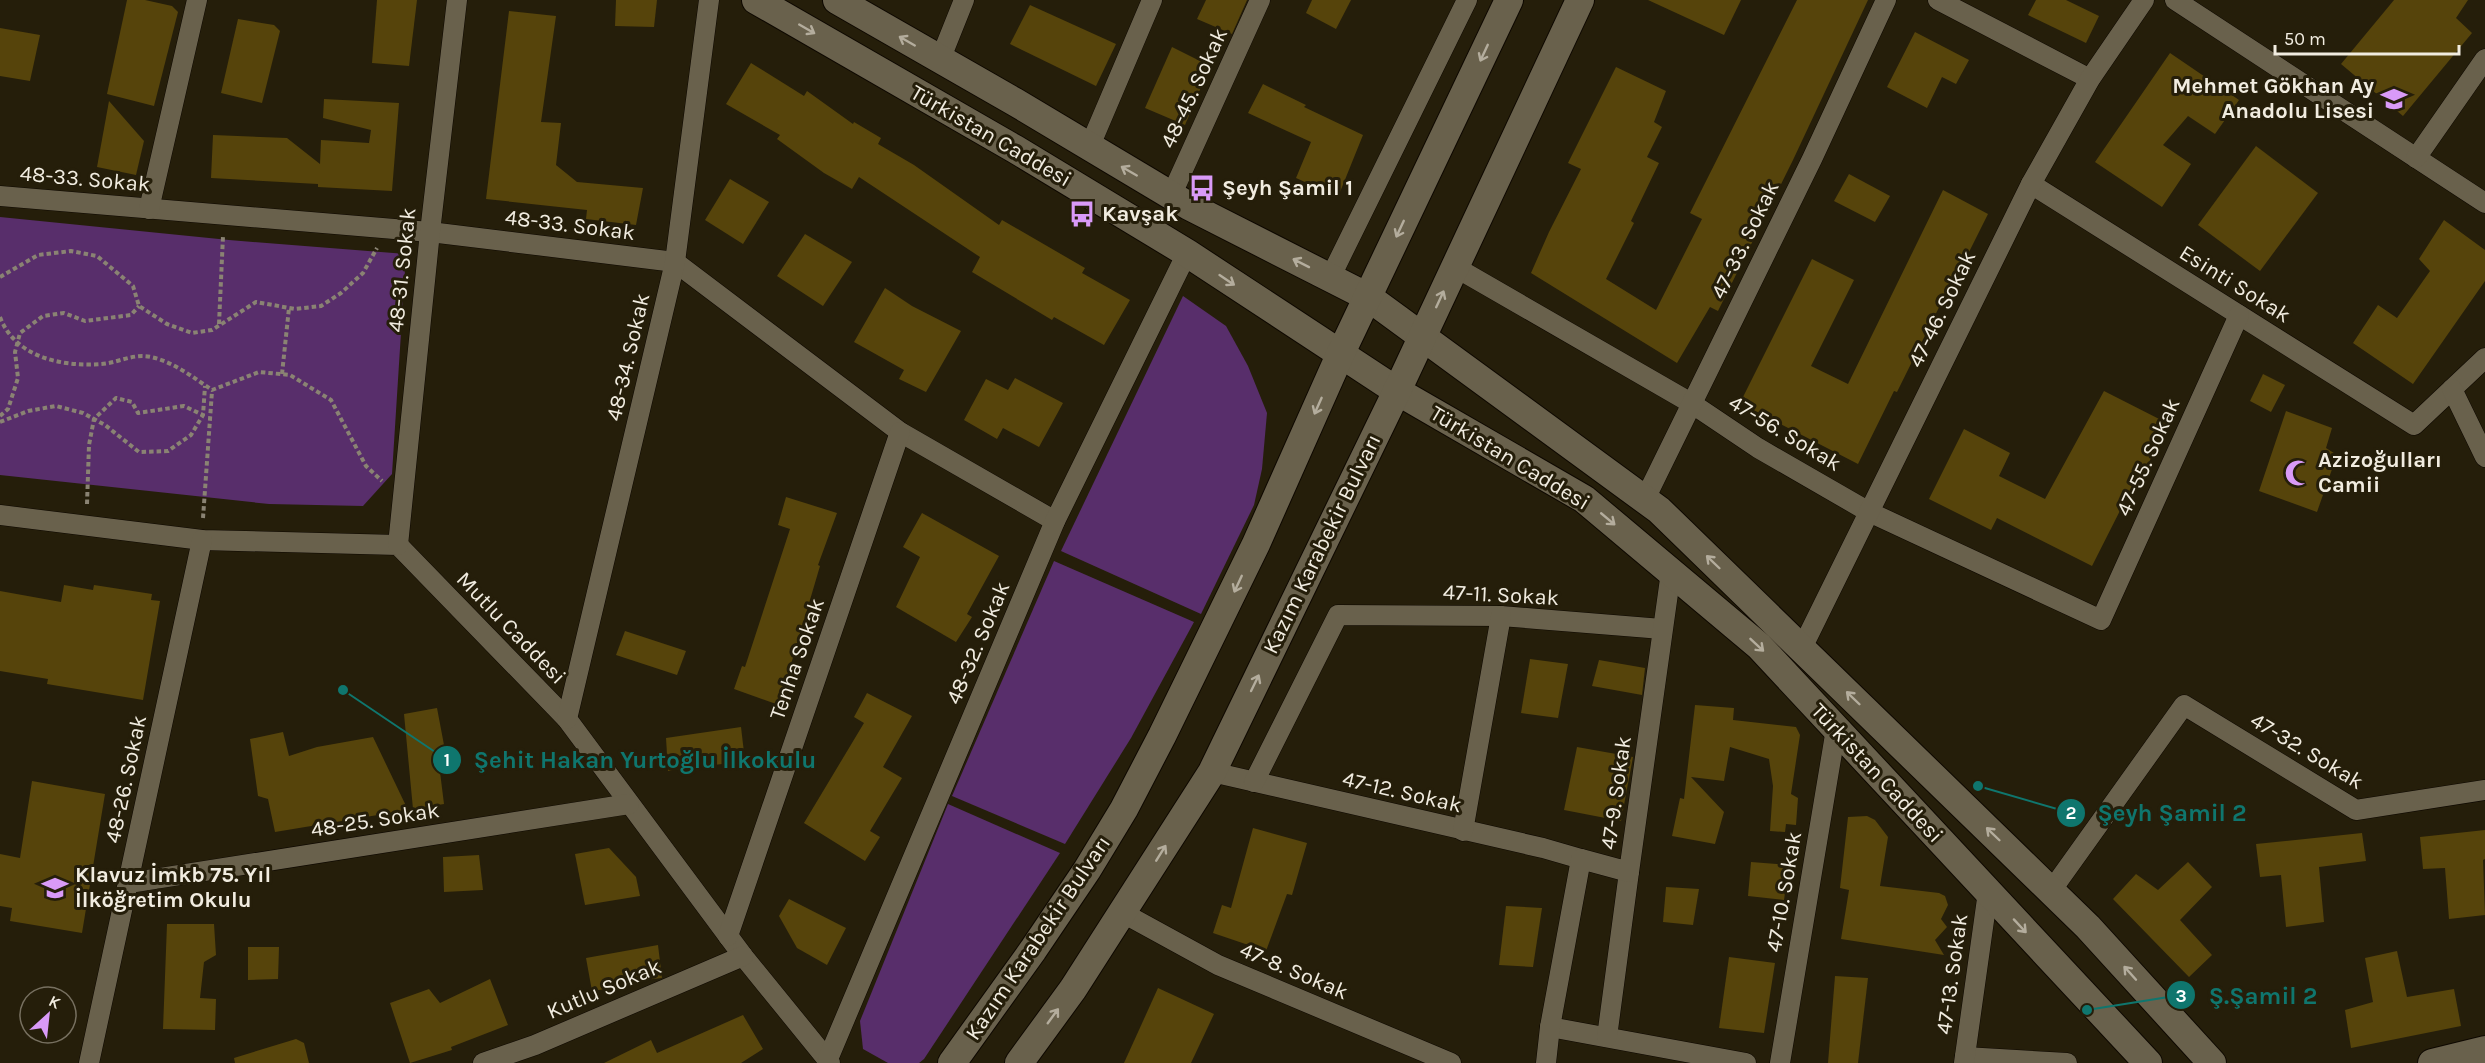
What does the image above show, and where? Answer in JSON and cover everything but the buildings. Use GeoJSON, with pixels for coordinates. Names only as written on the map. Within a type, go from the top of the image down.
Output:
{"type":"FeatureCollection","features":[{"type":"Feature","properties":{"kind":"street"},"geometry":{"type":"LineString","coordinates":[[149,208],[197,0]]}},
{"type":"Feature","properties":{"kind":"street","name":"48-31. Sokak"},"geometry":{"type":"LineString","coordinates":[[398,545],[430,232],[457,0]]}},
{"type":"Feature","properties":{"kind":"street","name":"48-34. Sokak"},"geometry":{"type":"LineString","coordinates":[[567,719],[675,262],[709,0]]}},
{"type":"Feature","properties":{"kind":"street","name":"Türkistan Caddesi"},"geometry":{"type":"LineString","coordinates":[[756,0],[1015,148],[1187,254],[1398,391],[1584,499],[1759,646],[2148,1063]]}},
{"type":"Feature","properties":{"kind":"street","name":"Türkistan Caddesi"},"geometry":{"type":"LineString","coordinates":[[837,0],[1015,102],[1171,196],[1368,297],[1659,510],[2088,927],[2212,1063]]}},
{"type":"Feature","properties":{"kind":"street"},"geometry":{"type":"LineString","coordinates":[[940,60],[964,0]]}},
{"type":"Feature","properties":{"kind":"street"},"geometry":{"type":"LineString","coordinates":[[1089,148],[1152,0]]}},
{"type":"Feature","properties":{"kind":"street","name":"48-45. Sokak"},"geometry":{"type":"LineString","coordinates":[[1171,196],[1260,0]]}},
{"type":"Feature","properties":{"kind":"street"},"geometry":{"type":"LineString","coordinates":[[1330,278],[1467,0]]}},
{"type":"Feature","properties":{"kind":"street","name":"Kazım Karabekir Bulvarı"},"geometry":{"type":"LineString","coordinates":[[952,1063],[1039,942],[1124,809],[1222,616],[1340,355],[1509,0]]}},
{"type":"Feature","properties":{"kind":"street","name":"Kazım Karabekir Bulvarı"},"geometry":{"type":"LineString","coordinates":[[1019,1063],[1073,989],[1212,772],[1398,391],[1580,0]]}},
{"type":"Feature","properties":{"kind":"street","name":"47-33. Sokak"},"geometry":{"type":"LineString","coordinates":[[1646,500],[1691,403],[1812,159],[1886,0]]}},
{"type":"Feature","properties":{"kind":"street"},"geometry":{"type":"LineString","coordinates":[[1938,0],[2090,79]]}},
{"type":"Feature","properties":{"kind":"street","name":"47-46. Sokak"},"geometry":{"type":"LineString","coordinates":[[1802,648],[2031,184],[2090,79],[2144,0]]}},
{"type":"Feature","properties":{"kind":"street"},"geometry":{"type":"LineString","coordinates":[[2175,0],[2485,203]]}},
{"type":"Feature","properties":{"kind":"street"},"geometry":{"type":"LineString","coordinates":[[2416,158],[2485,59]]}},
{"type":"Feature","properties":{"kind":"street","name":"Esinti Sokak"},"geometry":{"type":"LineString","coordinates":[[2031,184],[2414,424],[2452,388]]}},
{"type":"Feature","properties":{"kind":"street","name":"48-33. Sokak"},"geometry":{"type":"LineString","coordinates":[[0,196],[430,232],[675,262]]}},
{"type":"Feature","properties":{"kind":"street","name":"48-32. Sokak"},"geometry":{"type":"LineString","coordinates":[[829,1061],[1055,521],[1187,254]]}},
{"type":"Feature","properties":{"kind":"street"},"geometry":{"type":"LineString","coordinates":[[675,262],[900,432],[1055,521]]}},
{"type":"Feature","properties":{"kind":"street","name":"47-56. Sokak"},"geometry":{"type":"LineString","coordinates":[[1455,267],[1691,403],[1758,448],[1869,512],[2101,620]]}},
{"type":"Feature","properties":{"kind":"street","name":"47-55. Sokak"},"geometry":{"type":"LineString","coordinates":[[2101,620],[2239,315]]}},
{"type":"Feature","properties":{"kind":"street"},"geometry":{"type":"LineString","coordinates":[[2485,358],[2452,388],[2485,457]]}},
{"type":"Feature","properties":{"kind":"street","name":"Tenha Sokak"},"geometry":{"type":"LineString","coordinates":[[728,936],[900,432]]}},
{"type":"Feature","properties":{"kind":"street"},"geometry":{"type":"LineString","coordinates":[[0,515],[202,540],[398,545]]}},
{"type":"Feature","properties":{"kind":"street","name":"48-26. Sokak"},"geometry":{"type":"LineString","coordinates":[[89,1063],[202,540]]}},
{"type":"Feature","properties":{"kind":"street","name":"Mutlu Caddesi"},"geometry":{"type":"LineString","coordinates":[[398,545],[567,719],[743,956],[829,1061]]}},
{"type":"Feature","properties":{"kind":"street","name":"47-9. Sokak"},"geometry":{"type":"LineString","coordinates":[[1546,1063],[1550,1027],[1581,858],[1629,872],[1671,572]]}},
{"type":"Feature","properties":{"kind":"street","name":"47-11. Sokak"},"geometry":{"type":"LineString","coordinates":[[1254,782],[1338,615],[1501,616],[1662,629]]}},
{"type":"Feature","properties":{"kind":"street"},"geometry":{"type":"LineString","coordinates":[[1463,831],[1501,616]]}},
{"type":"Feature","properties":{"kind":"street","name":"47-32. Sokak"},"geometry":{"type":"LineString","coordinates":[[2050,891],[2184,705],[2356,810],[2485,789]]}},
{"type":"Feature","properties":{"kind":"street","name":"47-10. Sokak"},"geometry":{"type":"LineString","coordinates":[[1780,1063],[1836,729]]}},
{"type":"Feature","properties":{"kind":"street","name":"47-12. Sokak"},"geometry":{"type":"LineString","coordinates":[[1212,772],[1581,858]]}},
{"type":"Feature","properties":{"kind":"street","name":"48-25. Sokak"},"geometry":{"type":"LineString","coordinates":[[129,882],[629,804]]}},
{"type":"Feature","properties":{"kind":"street"},"geometry":{"type":"LineString","coordinates":[[1607,1037],[1629,872]]}},
{"type":"Feature","properties":{"kind":"street","name":"47-13. Sokak"},"geometry":{"type":"LineString","coordinates":[[1965,1060],[1988,892]]}},
{"type":"Feature","properties":{"kind":"street","name":"47-8. Sokak"},"geometry":{"type":"LineString","coordinates":[[1123,913],[1218,965],[1451,1063]]}},
{"type":"Feature","properties":{"kind":"street","name":"Kutlu Sokak"},"geometry":{"type":"LineString","coordinates":[[483,1063],[535,1054],[743,956]]}},
{"type":"Feature","properties":{"kind":"street"},"geometry":{"type":"LineString","coordinates":[[1550,1027],[1746,1063]]}},
{"type":"Feature","properties":{"kind":"street"},"geometry":{"type":"LineString","coordinates":[[2432,1063],[2485,1050]]}},
{"type":"Feature","properties":{"kind":"street"},"geometry":{"type":"LineString","coordinates":[[1965,1060],[2067,1063]]}},
{"type":"Feature","properties":{"kind":"path"},"geometry":{"type":"LineString","coordinates":[[219,324],[224,214]]}},
{"type":"Feature","properties":{"kind":"path"},"geometry":{"type":"LineString","coordinates":[[0,277],[38,255],[71,251],[96,256],[134,286],[139,306],[166,324],[192,333],[212,330],[256,302],[289,308],[321,306],[342,293],[363,273],[378,245]]}},
{"type":"Feature","properties":{"kind":"path"},"geometry":{"type":"LineString","coordinates":[[0,416],[8,409],[18,378],[15,352],[20,333],[42,316],[64,314],[85,321],[109,319],[131,315],[139,306]]}},
{"type":"Feature","properties":{"kind":"path"},"geometry":{"type":"LineString","coordinates":[[282,374],[289,308]]}},
{"type":"Feature","properties":{"kind":"path"},"geometry":{"type":"LineString","coordinates":[[0,316],[6,332],[17,344],[58,363],[102,364],[131,357],[151,357],[174,366],[212,390]]}},
{"type":"Feature","properties":{"kind":"path"},"geometry":{"type":"LineString","coordinates":[[212,390],[259,372],[290,375],[331,400],[366,466],[402,500]]}},
{"type":"Feature","properties":{"kind":"path"},"geometry":{"type":"LineString","coordinates":[[0,422],[28,411],[56,406],[83,413],[94,419],[139,452],[168,451],[191,435],[203,415],[206,386]]}},
{"type":"Feature","properties":{"kind":"path"},"geometry":{"type":"LineString","coordinates":[[202,540],[212,390]]}},
{"type":"Feature","properties":{"kind":"path"},"geometry":{"type":"LineString","coordinates":[[86,526],[89,445],[94,419],[116,398],[132,402],[138,413],[184,406],[203,415]]}},
{"type":"Feature","properties":{"kind":"shaded area"},"geometry":{"type":"Polygon","coordinates":[[[0,217],[229,240],[406,254],[392,474],[363,506],[269,504],[0,475],[0,217]]]}},
{"type":"Feature","properties":{"kind":"shaded area"},"geometry":{"type":"Polygon","coordinates":[[[1183,296],[1226,326],[1248,366],[1267,413],[1262,469],[1254,505],[1201,614],[1061,551],[1183,296]]]}},
{"type":"Feature","properties":{"kind":"shaded area"},"geometry":{"type":"Polygon","coordinates":[[[1054,561],[1194,622],[1131,738],[1065,844],[952,796],[1054,561]]]}},
{"type":"Feature","properties":{"kind":"shaded area"},"geometry":{"type":"Polygon","coordinates":[[[948,804],[1060,853],[924,1059],[919,1063],[888,1063],[863,1049],[860,1021],[948,804]]]}},
{"type":"Feature","properties":{"kind":"place","name":"Mehmet Gökhan Ay Anadolu Lisesi"},"geometry":{"type":"Point","coordinates":[2394,99]}},
{"type":"Feature","properties":{"kind":"place","name":"Şeyh Şamil 1"},"geometry":{"type":"Point","coordinates":[1202,188]}},
{"type":"Feature","properties":{"kind":"place","name":"Kavşak"},"geometry":{"type":"Point","coordinates":[1082,214]}},
{"type":"Feature","properties":{"kind":"place","name":"Azizoğulları Camii"},"geometry":{"type":"Point","coordinates":[2298,473]}},
{"type":"Feature","properties":{"kind":"place","name":"Şehit Hakan Yurtoğlu İlkokulu"},"geometry":{"type":"Point","coordinates":[343,690]}},
{"type":"Feature","properties":{"kind":"place","name":"Şeyh Şamil 2"},"geometry":{"type":"Point","coordinates":[1978,786]}},
{"type":"Feature","properties":{"kind":"place","name":"Klavuz İmkb 75. Yıl İlköğretim Okulu"},"geometry":{"type":"Point","coordinates":[55,888]}},
{"type":"Feature","properties":{"kind":"place","name":"Ş.Şamil 2"},"geometry":{"type":"Point","coordinates":[2087,1010]}}]}
